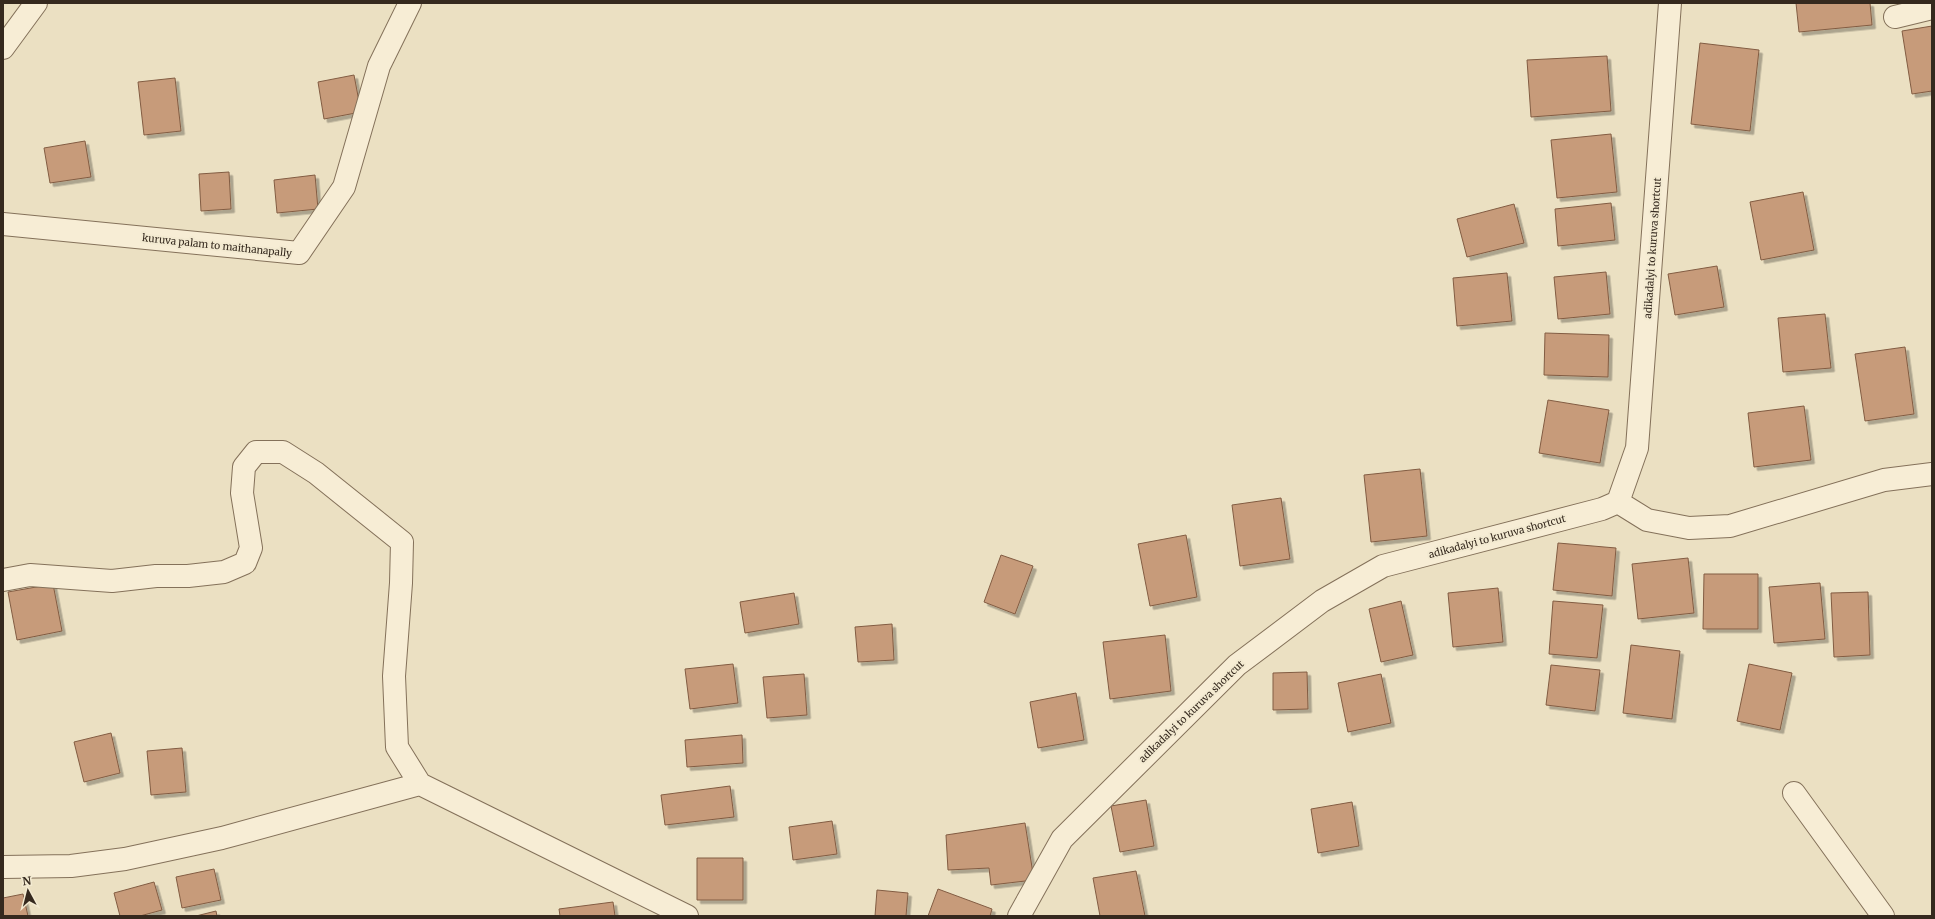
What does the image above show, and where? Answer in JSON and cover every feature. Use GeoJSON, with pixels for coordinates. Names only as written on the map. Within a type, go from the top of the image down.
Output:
{"type":"FeatureCollection","features":[{"type":"Feature","properties":{"kind":"street"},"geometry":{"type":"LineString","coordinates":[[3,48],[36,3]]}},
{"type":"Feature","properties":{"kind":"street","name":"kuruva palam to maithanapally"},"geometry":{"type":"LineString","coordinates":[[3,224],[299,253],[344,186],[379,66],[410,3]]}},
{"type":"Feature","properties":{"kind":"street","name":"adikadalyi to kuruva shortcut"},"geometry":{"type":"LineString","coordinates":[[1019,916],[1062,839],[1237,665],[1322,600],[1383,566],[1602,508],[1618,502],[1637,448],[1670,3]]}},
{"type":"Feature","properties":{"kind":"street"},"geometry":{"type":"LineString","coordinates":[[1895,17],[1932,8]]}},
{"type":"Feature","properties":{"kind":"street"},"geometry":{"type":"LineString","coordinates":[[3,580],[30,575],[112,581],[156,576],[188,576],[224,572],[245,563],[251,548],[242,493],[244,467],[256,452],[282,452],[316,473],[402,542],[402,583],[394,676],[397,747],[420,784],[687,916]]}},
{"type":"Feature","properties":{"kind":"street"},"geometry":{"type":"LineString","coordinates":[[1618,502],[1648,520],[1689,528],[1730,526],[1884,480],[1932,474]]}},
{"type":"Feature","properties":{"kind":"street"},"geometry":{"type":"LineString","coordinates":[[3,867],[71,866],[125,859],[222,838],[420,784]]}},
{"type":"Feature","properties":{"kind":"street"},"geometry":{"type":"LineString","coordinates":[[1794,793],[1883,916]]}},
{"type":"Feature","properties":{"kind":"building"},"geometry":{"type":"Polygon","coordinates":[[[1796,3],[1870,3],[1872,25],[1799,32],[1796,3]]]}},
{"type":"Feature","properties":{"kind":"building"},"geometry":{"type":"Polygon","coordinates":[[[1932,26],[1932,91],[1912,94],[1902,31],[1932,26]]]}},
{"type":"Feature","properties":{"kind":"building"},"geometry":{"type":"Polygon","coordinates":[[[1700,43],[1759,50],[1750,131],[1691,124],[1700,43]]]}},
{"type":"Feature","properties":{"kind":"building"},"geometry":{"type":"Polygon","coordinates":[[[1607,56],[1611,111],[1531,117],[1527,60],[1607,56]]]}},
{"type":"Feature","properties":{"kind":"building"},"geometry":{"type":"Polygon","coordinates":[[[354,75],[361,112],[324,119],[318,82],[354,75]]]}},
{"type":"Feature","properties":{"kind":"building"},"geometry":{"type":"Polygon","coordinates":[[[175,78],[181,131],[144,135],[138,82],[175,78]]]}},
{"type":"Feature","properties":{"kind":"building"},"geometry":{"type":"Polygon","coordinates":[[[1611,134],[1617,192],[1557,198],[1551,140],[1611,134]]]}},
{"type":"Feature","properties":{"kind":"building"},"geometry":{"type":"Polygon","coordinates":[[[85,141],[91,177],[50,183],[44,148],[85,141]]]}},
{"type":"Feature","properties":{"kind":"building"},"geometry":{"type":"Polygon","coordinates":[[[229,172],[231,209],[201,211],[199,174],[229,172]]]}},
{"type":"Feature","properties":{"kind":"building"},"geometry":{"type":"Polygon","coordinates":[[[315,175],[318,209],[277,213],[274,180],[315,175]]]}},
{"type":"Feature","properties":{"kind":"building"},"geometry":{"type":"Polygon","coordinates":[[[1803,192],[1814,250],[1761,260],[1750,202],[1803,192]]]}},
{"type":"Feature","properties":{"kind":"building"},"geometry":{"type":"Polygon","coordinates":[[[1611,203],[1615,240],[1558,246],[1555,209],[1611,203]]]}},
{"type":"Feature","properties":{"kind":"building"},"geometry":{"type":"Polygon","coordinates":[[[1514,204],[1524,243],[1467,257],[1457,219],[1514,204]]]}},
{"type":"Feature","properties":{"kind":"building"},"geometry":{"type":"Polygon","coordinates":[[[1717,266],[1724,307],[1675,315],[1668,274],[1717,266]]]}},
{"type":"Feature","properties":{"kind":"building"},"geometry":{"type":"Polygon","coordinates":[[[1606,272],[1610,314],[1558,319],[1554,277],[1606,272]]]}},
{"type":"Feature","properties":{"kind":"building"},"geometry":{"type":"Polygon","coordinates":[[[1507,273],[1512,321],[1457,326],[1453,278],[1507,273]]]}},
{"type":"Feature","properties":{"kind":"building"},"geometry":{"type":"Polygon","coordinates":[[[1825,314],[1831,368],[1783,372],[1778,318],[1825,314]]]}},
{"type":"Feature","properties":{"kind":"building"},"geometry":{"type":"Polygon","coordinates":[[[1545,333],[1609,335],[1608,377],[1544,375],[1545,333]]]}},
{"type":"Feature","properties":{"kind":"building"},"geometry":{"type":"Polygon","coordinates":[[[1905,347],[1914,414],[1865,421],[1855,354],[1905,347]]]}},
{"type":"Feature","properties":{"kind":"building"},"geometry":{"type":"Polygon","coordinates":[[[1548,400],[1609,410],[1600,463],[1539,453],[1548,400]]]}},
{"type":"Feature","properties":{"kind":"building"},"geometry":{"type":"Polygon","coordinates":[[[1804,406],[1811,460],[1754,467],[1748,413],[1804,406]]]}},
{"type":"Feature","properties":{"kind":"building"},"geometry":{"type":"Polygon","coordinates":[[[1420,469],[1427,536],[1371,542],[1364,475],[1420,469]]]}},
{"type":"Feature","properties":{"kind":"building"},"geometry":{"type":"Polygon","coordinates":[[[1281,498],[1290,559],[1240,566],[1232,505],[1281,498]]]}},
{"type":"Feature","properties":{"kind":"building"},"geometry":{"type":"Polygon","coordinates":[[[1186,535],[1197,597],[1150,606],[1138,544],[1186,535]]]}},
{"type":"Feature","properties":{"kind":"building"},"geometry":{"type":"Polygon","coordinates":[[[1558,543],[1616,548],[1612,596],[1553,590],[1558,543]]]}},
{"type":"Feature","properties":{"kind":"building"},"geometry":{"type":"Polygon","coordinates":[[[1001,555],[1033,566],[1015,614],[984,602],[1001,555]]]}},
{"type":"Feature","properties":{"kind":"building"},"geometry":{"type":"Polygon","coordinates":[[[1688,558],[1694,613],[1638,619],[1632,564],[1688,558]]]}},
{"type":"Feature","properties":{"kind":"building"},"geometry":{"type":"Polygon","coordinates":[[[1704,574],[1758,574],[1758,629],[1703,629],[1704,574]]]}},
{"type":"Feature","properties":{"kind":"building"},"geometry":{"type":"Polygon","coordinates":[[[1820,583],[1825,639],[1774,643],[1769,587],[1820,583]]]}},
{"type":"Feature","properties":{"kind":"building"},"geometry":{"type":"Polygon","coordinates":[[[53,584],[62,631],[17,640],[8,592],[53,584]]]}},
{"type":"Feature","properties":{"kind":"building"},"geometry":{"type":"Polygon","coordinates":[[[1498,588],[1503,642],[1453,647],[1448,593],[1498,588]]]}},
{"type":"Feature","properties":{"kind":"building"},"geometry":{"type":"Polygon","coordinates":[[[1868,592],[1870,655],[1834,657],[1831,593],[1868,592]]]}},
{"type":"Feature","properties":{"kind":"building"},"geometry":{"type":"Polygon","coordinates":[[[794,593],[799,624],[745,633],[740,602],[794,593]]]}},
{"type":"Feature","properties":{"kind":"building"},"geometry":{"type":"Polygon","coordinates":[[[1401,601],[1413,655],[1381,662],[1369,609],[1401,601]]]}},
{"type":"Feature","properties":{"kind":"building"},"geometry":{"type":"Polygon","coordinates":[[[1553,601],[1603,605],[1597,658],[1549,654],[1553,601]]]}},
{"type":"Feature","properties":{"kind":"building"},"geometry":{"type":"Polygon","coordinates":[[[892,624],[894,660],[858,662],[855,627],[892,624]]]}},
{"type":"Feature","properties":{"kind":"building"},"geometry":{"type":"Polygon","coordinates":[[[1165,635],[1171,691],[1110,699],[1103,642],[1165,635]]]}},
{"type":"Feature","properties":{"kind":"building"},"geometry":{"type":"Polygon","coordinates":[[[1631,645],[1680,651],[1672,719],[1623,713],[1631,645]]]}},
{"type":"Feature","properties":{"kind":"building"},"geometry":{"type":"Polygon","coordinates":[[[733,664],[738,703],[690,709],[685,669],[733,664]]]}},
{"type":"Feature","properties":{"kind":"building"},"geometry":{"type":"Polygon","coordinates":[[[1749,664],[1792,673],[1780,730],[1737,721],[1749,664]]]}},
{"type":"Feature","properties":{"kind":"building"},"geometry":{"type":"Polygon","coordinates":[[[1551,665],[1600,670],[1595,711],[1546,705],[1551,665]]]}},
{"type":"Feature","properties":{"kind":"building"},"geometry":{"type":"Polygon","coordinates":[[[1307,672],[1308,709],[1273,710],[1273,673],[1307,672]]]}},
{"type":"Feature","properties":{"kind":"building"},"geometry":{"type":"Polygon","coordinates":[[[804,674],[807,715],[767,718],[763,677],[804,674]]]}},
{"type":"Feature","properties":{"kind":"building"},"geometry":{"type":"Polygon","coordinates":[[[1381,674],[1391,723],[1348,732],[1338,683],[1381,674]]]}},
{"type":"Feature","properties":{"kind":"building"},"geometry":{"type":"Polygon","coordinates":[[[1076,693],[1084,740],[1038,748],[1030,702],[1076,693]]]}},
{"type":"Feature","properties":{"kind":"building"},"geometry":{"type":"Polygon","coordinates":[[[111,733],[120,773],[84,782],[74,742],[111,733]]]}},
{"type":"Feature","properties":{"kind":"building"},"geometry":{"type":"Polygon","coordinates":[[[742,735],[743,763],[687,767],[685,740],[742,735]]]}},
{"type":"Feature","properties":{"kind":"building"},"geometry":{"type":"Polygon","coordinates":[[[182,748],[186,792],[151,795],[147,751],[182,748]]]}},
{"type":"Feature","properties":{"kind":"building"},"geometry":{"type":"Polygon","coordinates":[[[730,786],[734,817],[665,825],[661,795],[730,786]]]}},
{"type":"Feature","properties":{"kind":"building"},"geometry":{"type":"Polygon","coordinates":[[[1146,800],[1154,846],[1120,852],[1111,806],[1146,800]]]}},
{"type":"Feature","properties":{"kind":"building"},"geometry":{"type":"Polygon","coordinates":[[[1352,802],[1359,846],[1318,853],[1311,809],[1352,802]]]}},
{"type":"Feature","properties":{"kind":"building"},"geometry":{"type":"Polygon","coordinates":[[[832,821],[837,854],[793,860],[789,827],[832,821]]]}},
{"type":"Feature","properties":{"kind":"building"},"geometry":{"type":"Polygon","coordinates":[[[1025,823],[1034,880],[991,885],[989,868],[948,870],[946,835],[1025,823]]]}},
{"type":"Feature","properties":{"kind":"building"},"geometry":{"type":"Polygon","coordinates":[[[697,858],[743,858],[743,900],[697,900],[697,858]]]}},
{"type":"Feature","properties":{"kind":"building"},"geometry":{"type":"Polygon","coordinates":[[[214,869],[221,900],[182,908],[176,877],[214,869]]]}},
{"type":"Feature","properties":{"kind":"building"},"geometry":{"type":"Polygon","coordinates":[[[1136,871],[1145,916],[1100,916],[1093,878],[1136,871]]]}},
{"type":"Feature","properties":{"kind":"building"},"geometry":{"type":"Polygon","coordinates":[[[154,882],[162,910],[140,916],[120,916],[114,893],[154,882]]]}},
{"type":"Feature","properties":{"kind":"building"},"geometry":{"type":"Polygon","coordinates":[[[938,889],[992,909],[990,916],[928,916],[938,889]]]}},
{"type":"Feature","properties":{"kind":"building"},"geometry":{"type":"Polygon","coordinates":[[[877,890],[908,893],[906,916],[875,916],[877,890]]]}},
{"type":"Feature","properties":{"kind":"building"},"geometry":{"type":"Polygon","coordinates":[[[23,894],[28,916],[3,916],[3,898],[23,894]]]}},
{"type":"Feature","properties":{"kind":"building"},"geometry":{"type":"Polygon","coordinates":[[[613,902],[615,916],[560,916],[559,909],[613,902]]]}},
{"type":"Feature","properties":{"kind":"building"},"geometry":{"type":"Polygon","coordinates":[[[216,911],[217,916],[196,916],[216,911]]]}}]}
